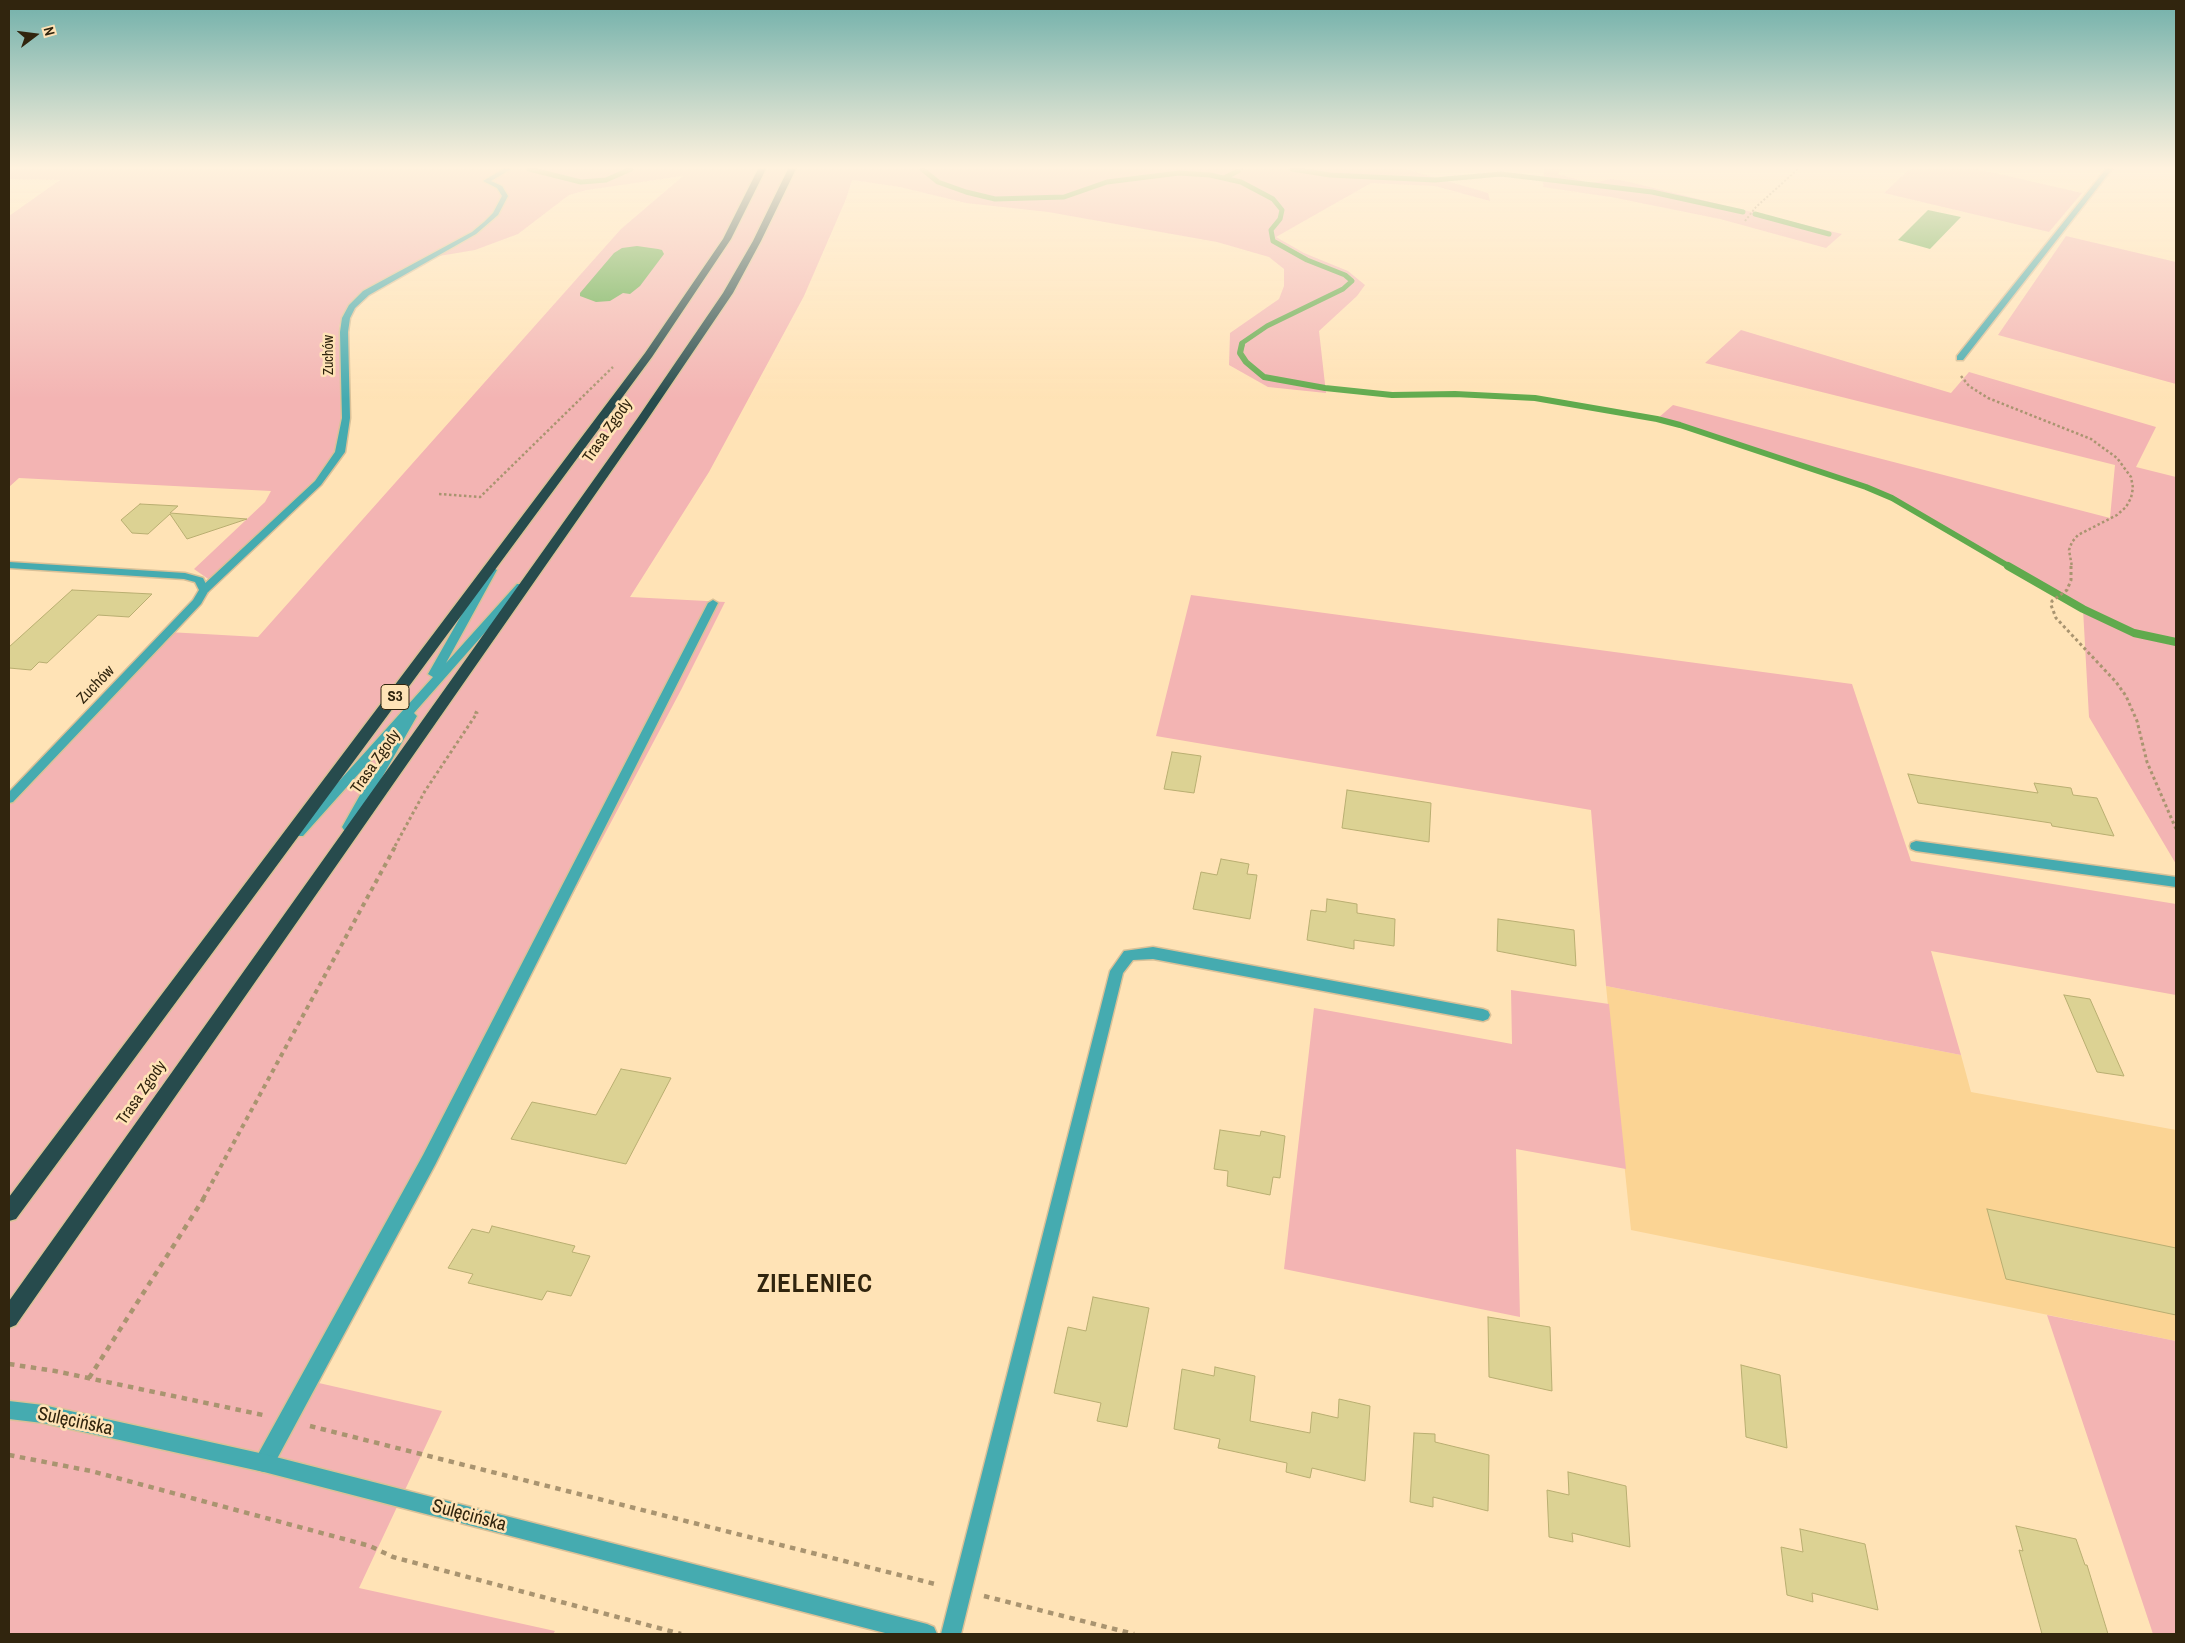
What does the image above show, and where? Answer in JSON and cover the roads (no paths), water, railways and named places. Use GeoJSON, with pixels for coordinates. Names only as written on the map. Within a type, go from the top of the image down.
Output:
{"type":"FeatureCollection","features":[{"type":"Feature","properties":{"kind":"highway","name":"Trasa Zgody"},"geometry":{"type":"LineString","coordinates":[[9,1212],[649,355],[722,246]]}},
{"type":"Feature","properties":{"kind":"highway","name":"Trasa Zgody"},"geometry":{"type":"LineString","coordinates":[[12,1314],[547,556],[728,293],[754,246]]}},
{"type":"Feature","properties":{"kind":"street","name":"Zuchów"},"geometry":{"type":"LineString","coordinates":[[9,799],[197,602],[204,590],[318,483],[340,452],[346,418],[344,332],[346,318],[352,307],[366,294],[452,246]]}},
{"type":"Feature","properties":{"kind":"street"},"geometry":{"type":"LineString","coordinates":[[1960,358],[2049,246]]}},
{"type":"Feature","properties":{"kind":"street"},"geometry":{"type":"LineString","coordinates":[[322,875],[503,551]]}},
{"type":"Feature","properties":{"kind":"street"},"geometry":{"type":"LineString","coordinates":[[267,869],[547,556]]}},
{"type":"Feature","properties":{"kind":"street"},"geometry":{"type":"LineString","coordinates":[[9,565],[185,576],[199,580],[204,590]]}},
{"type":"Feature","properties":{"kind":"street"},"geometry":{"type":"LineString","coordinates":[[264,1463],[429,1160],[712,603]]}},
{"type":"Feature","properties":{"kind":"street"},"geometry":{"type":"LineString","coordinates":[[1916,846],[2176,882]]}},
{"type":"Feature","properties":{"kind":"street"},"geometry":{"type":"LineString","coordinates":[[950,1634],[963,1591],[1117,971],[1129,955],[1152,952],[1484,1014]]}},
{"type":"Feature","properties":{"kind":"street","name":"Sulęcińska"},"geometry":{"type":"LineString","coordinates":[[9,1410],[43,1414],[264,1463],[927,1634]]}},
{"type":"Feature","properties":{"kind":"waterway"},"geometry":{"type":"LineString","coordinates":[[1242,344],[1267,326],[1343,289],[1352,281],[1345,275],[1307,260],[1281,246]]}},
{"type":"Feature","properties":{"kind":"waterway"},"geometry":{"type":"LineString","coordinates":[[1242,344],[1240,353],[1246,362],[1264,377],[1325,388],[1392,395],[1455,394],[1535,398],[1657,419],[1680,425],[1866,487],[1892,498],[2010,567]]}},
{"type":"Feature","properties":{"kind":"waterway"},"geometry":{"type":"LineString","coordinates":[[2008,566],[2083,609],[2134,633],[2176,642]]}},
{"type":"Feature","properties":{"kind":"district","name":"ZIELENIEC"},"geometry":{"type":"Point","coordinates":[815,1285]}}]}
